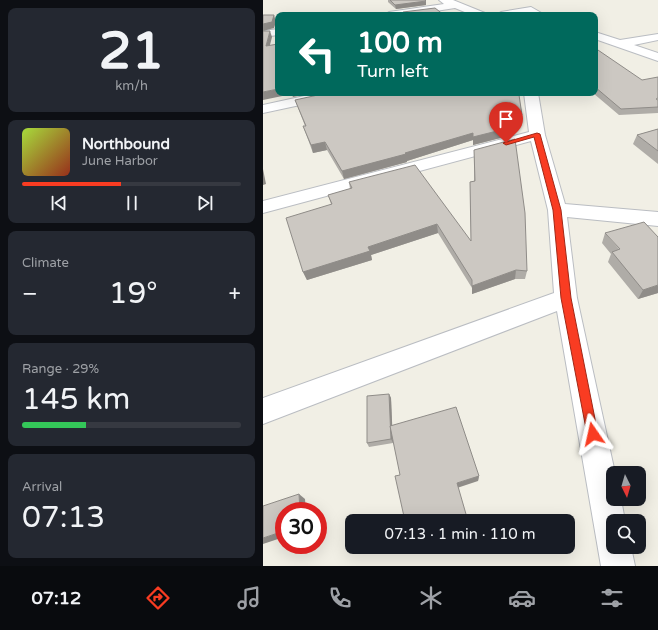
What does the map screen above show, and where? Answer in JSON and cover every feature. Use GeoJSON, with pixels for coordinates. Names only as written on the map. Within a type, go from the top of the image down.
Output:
{"type":"FeatureCollection","features":[{"type":"Feature","properties":{"kind":"street"},"geometry":{"type":"LineString","coordinates":[[444,0],[474,12]]}},
{"type":"Feature","properties":{"kind":"street"},"geometry":{"type":"LineString","coordinates":[[409,12],[456,5]]}},
{"type":"Feature","properties":{"kind":"street"},"geometry":{"type":"LineString","coordinates":[[516,12],[535,8]]}},
{"type":"Feature","properties":{"kind":"street"},"geometry":{"type":"LineString","coordinates":[[263,34],[275,32]]}},
{"type":"Feature","properties":{"kind":"street"},"geometry":{"type":"LineString","coordinates":[[598,36],[658,57]]}},
{"type":"Feature","properties":{"kind":"street"},"geometry":{"type":"LineString","coordinates":[[621,43],[658,37]]}},
{"type":"Feature","properties":{"kind":"street"},"geometry":{"type":"LineString","coordinates":[[263,109],[323,96]]}},
{"type":"Feature","properties":{"kind":"street"},"geometry":{"type":"LineString","coordinates":[[531,96],[537,134],[557,210],[566,298],[608,514]]}},
{"type":"Feature","properties":{"kind":"street"},"geometry":{"type":"LineString","coordinates":[[263,207],[537,134]]}},
{"type":"Feature","properties":{"kind":"street"},"geometry":{"type":"LineString","coordinates":[[557,210],[658,219]]}},
{"type":"Feature","properties":{"kind":"street"},"geometry":{"type":"LineString","coordinates":[[263,411],[566,298]]}},
{"type":"Feature","properties":{"kind":"street"},"geometry":{"type":"LineString","coordinates":[[616,554],[618,566]]}},
{"type":"Feature","properties":{"kind":"building"},"geometry":{"type":"Polygon","coordinates":[[[390,0],[425,0],[426,1],[395,5],[390,0]]]}},
{"type":"Feature","properties":{"kind":"building"},"geometry":{"type":"Polygon","coordinates":[[[435,8],[440,12],[403,12],[435,8]]]}},
{"type":"Feature","properties":{"kind":"building"},"geometry":{"type":"Polygon","coordinates":[[[263,15],[274,15],[272,22],[263,24],[263,15]]]}},
{"type":"Feature","properties":{"kind":"building"},"geometry":{"type":"Polygon","coordinates":[[[263,31],[270,31],[266,46],[275,44],[275,90],[263,92],[263,31]]]}},
{"type":"Feature","properties":{"kind":"building"},"geometry":{"type":"Polygon","coordinates":[[[598,50],[642,80],[658,77],[658,98],[656,99],[658,100],[658,107],[621,109],[598,90],[598,50]]]}},
{"type":"Feature","properties":{"kind":"building"},"geometry":{"type":"Polygon","coordinates":[[[313,96],[519,96],[522,115],[511,115],[513,127],[473,137],[473,133],[405,153],[406,154],[342,171],[325,142],[311,145],[303,126],[306,126],[295,100],[313,96]]]}},
{"type":"Feature","properties":{"kind":"building"},"geometry":{"type":"Polygon","coordinates":[[[658,129],[658,151],[637,135],[658,129]]]}},
{"type":"Feature","properties":{"kind":"building"},"geometry":{"type":"Polygon","coordinates":[[[515,139],[525,213],[527,271],[516,270],[472,286],[472,280],[437,224],[368,247],[370,251],[303,272],[286,218],[332,204],[328,195],[352,188],[349,182],[415,165],[471,241],[470,182],[475,181],[474,150],[515,139]]]}},
{"type":"Feature","properties":{"kind":"building"},"geometry":{"type":"Polygon","coordinates":[[[644,222],[658,237],[658,285],[643,290],[612,252],[620,249],[605,233],[644,222]]]}},
{"type":"Feature","properties":{"kind":"building"},"geometry":{"type":"Polygon","coordinates":[[[389,394],[391,439],[367,443],[367,396],[389,394]]]}},
{"type":"Feature","properties":{"kind":"building"},"geometry":{"type":"Polygon","coordinates":[[[456,407],[479,476],[457,483],[466,514],[403,514],[395,476],[400,475],[390,426],[456,407]]]}},
{"type":"Feature","properties":{"kind":"building"},"geometry":{"type":"Polygon","coordinates":[[[299,494],[299,502],[275,502],[299,494]]]}},
{"type":"Feature","properties":{"kind":"building"},"geometry":{"type":"Polygon","coordinates":[[[275,502],[275,534],[263,538],[263,506],[275,502]]]}},
{"type":"Feature","properties":{"kind":"route"},"geometry":{"type":"LineString","coordinates":[[506,143],[537,134],[557,210],[566,298],[593,434]]}}]}
